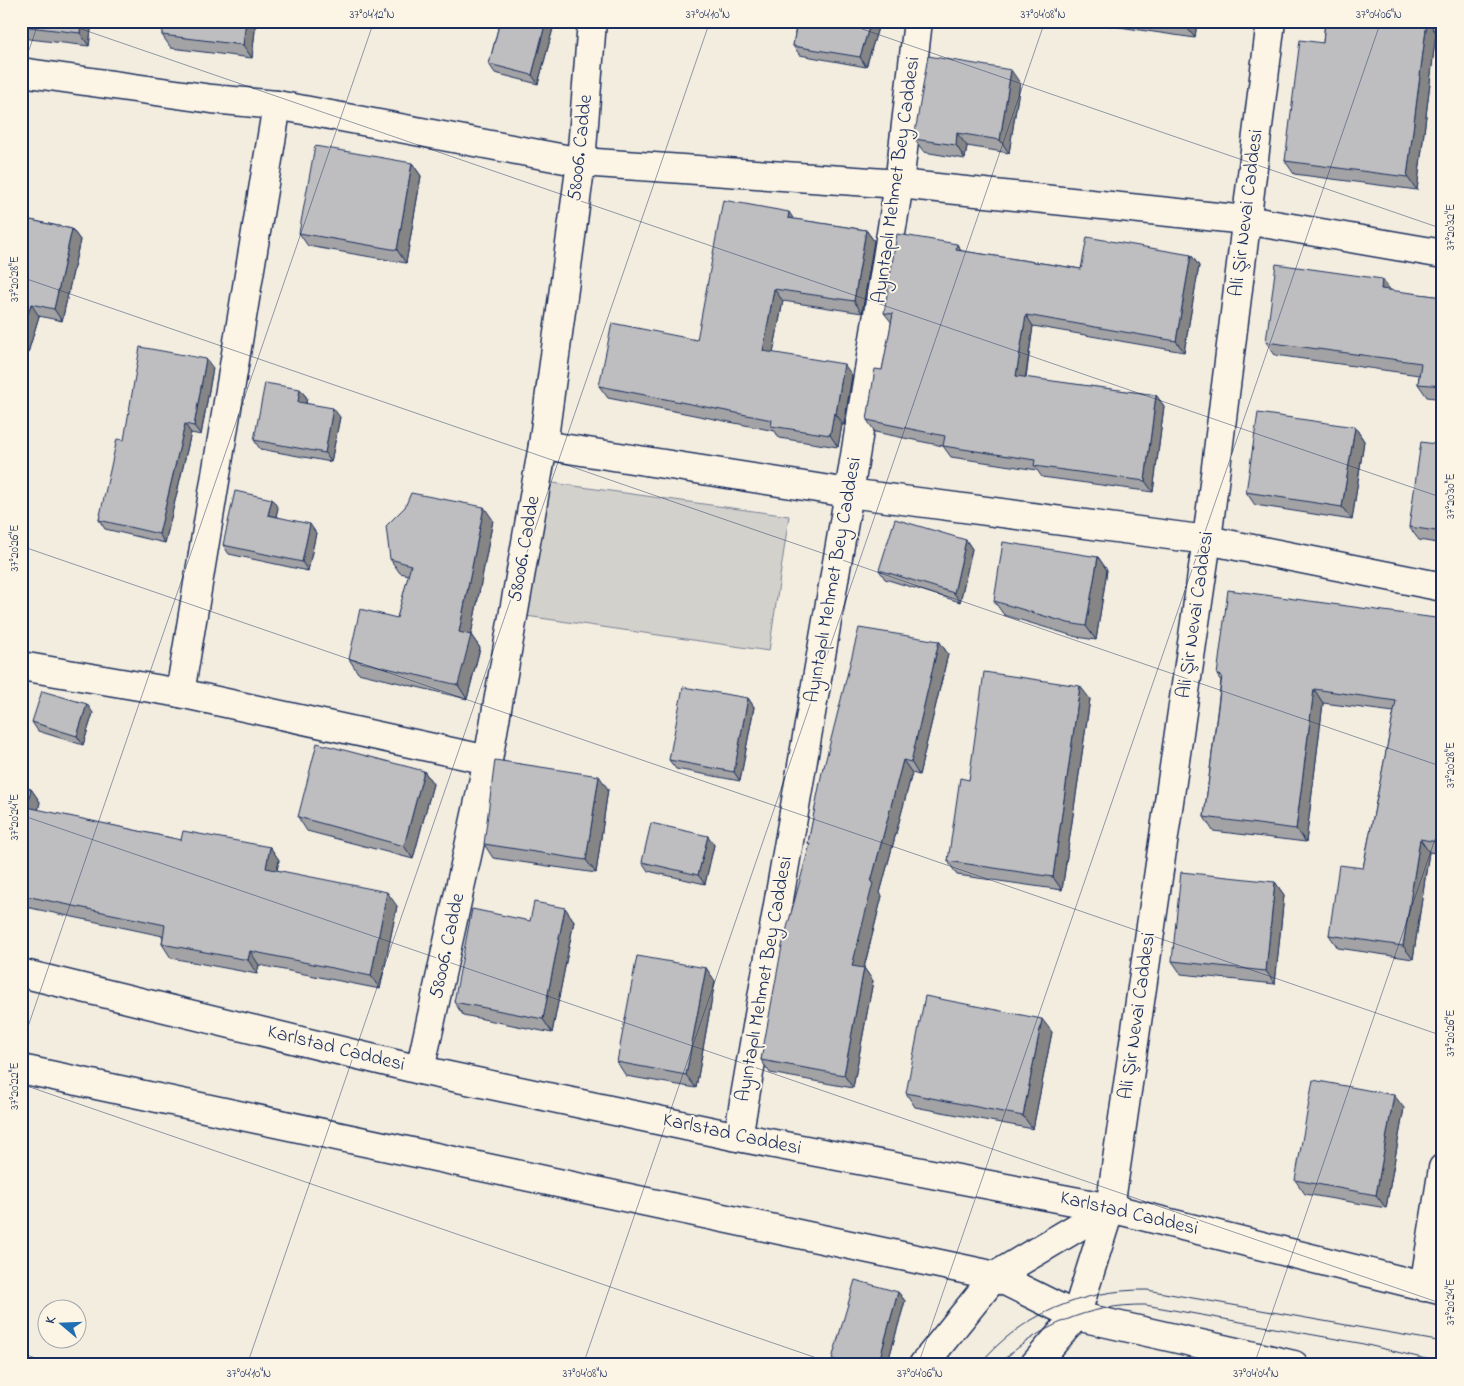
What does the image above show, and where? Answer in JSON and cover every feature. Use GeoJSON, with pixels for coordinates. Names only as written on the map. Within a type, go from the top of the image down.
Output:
{"type":"FeatureCollection","features":[{"type":"Feature","properties":{"kind":"street","name":"58006. Cadde"},"geometry":{"type":"LineString","coordinates":[[420,1070],[488,760],[543,445],[581,162],[592,21]]}},
{"type":"Feature","properties":{"kind":"street","name":"Ayıntaplı Mehmet Bey Caddesi"},"geometry":{"type":"LineString","coordinates":[[738,1137],[849,493],[899,184],[918,21]]}},
{"type":"Feature","properties":{"kind":"street","name":"Ali Şir Nevai Caddesi"},"geometry":{"type":"LineString","coordinates":[[1076,1316],[1110,1208],[1207,540],[1272,21]]}},
{"type":"Feature","properties":{"kind":"street"},"geometry":{"type":"LineString","coordinates":[[21,72],[212,99],[278,105],[581,162],[899,184],[1246,220],[1443,254]]}},
{"type":"Feature","properties":{"kind":"street"},"geometry":{"type":"LineString","coordinates":[[180,693],[278,105]]}},
{"type":"Feature","properties":{"kind":"street"},"geometry":{"type":"LineString","coordinates":[[543,445],[849,493],[1207,540],[1443,587]]}},
{"type":"Feature","properties":{"kind":"street"},"geometry":{"type":"LineString","coordinates":[[21,666],[180,693],[488,760]]}},
{"type":"Feature","properties":{"kind":"street","name":"Karlstad Caddesi"},"geometry":{"type":"LineString","coordinates":[[21,973],[420,1070],[738,1137],[1110,1208],[1433,1289]]}},
{"type":"Feature","properties":{"kind":"street"},"geometry":{"type":"LineString","coordinates":[[21,1069],[995,1276],[1076,1316],[1294,1365]]}},
{"type":"Feature","properties":{"kind":"street"},"geometry":{"type":"LineString","coordinates":[[1433,1289],[1443,1168]]}},
{"type":"Feature","properties":{"kind":"street"},"geometry":{"type":"LineString","coordinates":[[923,1365],[995,1276],[1110,1208]]}},
{"type":"Feature","properties":{"kind":"street"},"geometry":{"type":"LineString","coordinates":[[1034,1365],[1076,1316]]}},
{"type":"Feature","properties":{"kind":"shaded area"},"geometry":{"type":"Polygon","coordinates":[[[546,482],[789,516],[769,651],[526,616],[546,482]]]}},
{"type":"Feature","properties":{"kind":"building"},"geometry":{"type":"Polygon","coordinates":[[[21,21],[81,21],[80,33],[21,26],[21,21]]]}},
{"type":"Feature","properties":{"kind":"building"},"geometry":{"type":"Polygon","coordinates":[[[163,21],[246,21],[243,45],[162,35],[163,21]]]}},
{"type":"Feature","properties":{"kind":"building"},"geometry":{"type":"Polygon","coordinates":[[[500,21],[546,21],[532,75],[489,64],[500,21]]]}},
{"type":"Feature","properties":{"kind":"building"},"geometry":{"type":"Polygon","coordinates":[[[797,21],[871,21],[860,57],[793,46],[797,21]]]}},
{"type":"Feature","properties":{"kind":"building"},"geometry":{"type":"Polygon","coordinates":[[[1159,21],[1186,21],[1185,25],[1159,21]]]}},
{"type":"Feature","properties":{"kind":"building"},"geometry":{"type":"Polygon","coordinates":[[[1325,21],[1427,21],[1407,177],[1285,161],[1300,40],[1323,43],[1325,21]]]}},
{"type":"Feature","properties":{"kind":"building"},"geometry":{"type":"Polygon","coordinates":[[[928,56],[1011,70],[1000,140],[957,133],[956,145],[914,139],[928,56]]]}},
{"type":"Feature","properties":{"kind":"building"},"geometry":{"type":"Polygon","coordinates":[[[315,146],[412,163],[397,250],[299,233],[315,146]]]}},
{"type":"Feature","properties":{"kind":"building"},"geometry":{"type":"Polygon","coordinates":[[[723,200],[789,212],[788,218],[866,230],[854,301],[774,289],[763,351],[844,364],[836,414],[834,413],[830,435],[771,426],[772,420],[599,386],[612,323],[697,340],[723,200]]]}},
{"type":"Feature","properties":{"kind":"building"},"geometry":{"type":"Polygon","coordinates":[[[21,218],[72,229],[54,309],[31,304],[21,337],[21,218]]]}},
{"type":"Feature","properties":{"kind":"building"},"geometry":{"type":"Polygon","coordinates":[[[897,234],[957,244],[956,250],[1081,269],[1087,237],[1191,255],[1176,341],[1026,315],[1016,376],[1156,395],[1145,481],[1034,466],[1035,460],[943,446],[945,436],[867,420],[875,369],[882,370],[893,314],[884,313],[897,234]]]}},
{"type":"Feature","properties":{"kind":"building"},"geometry":{"type":"Polygon","coordinates":[[[1276,264],[1382,279],[1381,289],[1443,297],[1443,386],[1418,384],[1421,363],[1266,342],[1276,264]]]}},
{"type":"Feature","properties":{"kind":"building"},"geometry":{"type":"Polygon","coordinates":[[[140,347],[206,359],[194,426],[185,424],[159,534],[99,520],[117,439],[124,440],[140,347]]]}},
{"type":"Feature","properties":{"kind":"building"},"geometry":{"type":"Polygon","coordinates":[[[265,383],[300,389],[298,402],[333,408],[325,453],[254,440],[265,383]]]}},
{"type":"Feature","properties":{"kind":"building"},"geometry":{"type":"Polygon","coordinates":[[[1258,413],[1355,427],[1342,507],[1246,492],[1258,413]]]}},
{"type":"Feature","properties":{"kind":"building"},"geometry":{"type":"Polygon","coordinates":[[[1421,442],[1443,445],[1443,532],[1409,527],[1421,442]]]}},
{"type":"Feature","properties":{"kind":"building"},"geometry":{"type":"Polygon","coordinates":[[[235,491],[272,499],[268,515],[310,524],[302,562],[223,545],[235,491]]]}},
{"type":"Feature","properties":{"kind":"building"},"geometry":{"type":"Polygon","coordinates":[[[411,493],[484,507],[459,632],[471,635],[458,685],[349,659],[360,609],[397,618],[411,565],[390,559],[386,526],[405,507],[411,493]]]}},
{"type":"Feature","properties":{"kind":"building"},"geometry":{"type":"Polygon","coordinates":[[[895,519],[966,540],[954,593],[879,570],[895,519]]]}},
{"type":"Feature","properties":{"kind":"building"},"geometry":{"type":"Polygon","coordinates":[[[1003,542],[1098,557],[1086,626],[1068,623],[994,601],[1003,542]]]}},
{"type":"Feature","properties":{"kind":"building"},"geometry":{"type":"Polygon","coordinates":[[[1228,590],[1443,619],[1443,732],[1440,750],[1443,750],[1443,843],[1420,839],[1403,946],[1329,935],[1339,865],[1363,868],[1396,701],[1314,689],[1296,829],[1204,817],[1222,676],[1217,675],[1228,590]]]}},
{"type":"Feature","properties":{"kind":"building"},"geometry":{"type":"Polygon","coordinates":[[[859,628],[939,641],[911,762],[903,760],[871,882],[873,883],[852,966],[864,968],[844,1075],[761,1060],[782,946],[810,844],[808,843],[823,767],[859,628]]]}},
{"type":"Feature","properties":{"kind":"building"},"geometry":{"type":"Polygon","coordinates":[[[984,672],[1080,686],[1053,877],[948,861],[960,778],[969,780],[984,672]]]}},
{"type":"Feature","properties":{"kind":"building"},"geometry":{"type":"Polygon","coordinates":[[[683,687],[748,698],[734,772],[669,760],[683,687]]]}},
{"type":"Feature","properties":{"kind":"building"},"geometry":{"type":"Polygon","coordinates":[[[42,691],[87,704],[77,736],[32,722],[42,691]]]}},
{"type":"Feature","properties":{"kind":"building"},"geometry":{"type":"Polygon","coordinates":[[[317,743],[424,771],[404,846],[298,817],[317,743]]]}},
{"type":"Feature","properties":{"kind":"building"},"geometry":{"type":"Polygon","coordinates":[[[495,760],[599,776],[586,860],[484,844],[495,760]]]}},
{"type":"Feature","properties":{"kind":"building"},"geometry":{"type":"Polygon","coordinates":[[[21,787],[31,789],[27,807],[181,840],[183,831],[270,847],[266,868],[387,892],[371,976],[250,951],[248,960],[162,944],[165,925],[21,895],[21,787]]]}},
{"type":"Feature","properties":{"kind":"building"},"geometry":{"type":"Polygon","coordinates":[[[651,823],[708,836],[698,875],[642,862],[651,823]]]}},
{"type":"Feature","properties":{"kind":"building"},"geometry":{"type":"Polygon","coordinates":[[[1181,872],[1275,882],[1266,971],[1172,961],[1181,872]]]}},
{"type":"Feature","properties":{"kind":"building"},"geometry":{"type":"Polygon","coordinates":[[[534,902],[565,908],[543,1019],[454,1002],[472,909],[530,921],[534,902]]]}},
{"type":"Feature","properties":{"kind":"building"},"geometry":{"type":"Polygon","coordinates":[[[637,956],[706,968],[686,1075],[617,1062],[637,956]]]}},
{"type":"Feature","properties":{"kind":"building"},"geometry":{"type":"Polygon","coordinates":[[[925,996],[1042,1019],[1023,1116],[906,1093],[925,996]]]}},
{"type":"Feature","properties":{"kind":"building"},"geometry":{"type":"Polygon","coordinates":[[[1313,1080],[1394,1095],[1376,1195],[1295,1180],[1313,1080]]]}},
{"type":"Feature","properties":{"kind":"building"},"geometry":{"type":"Polygon","coordinates":[[[855,1280],[898,1292],[878,1365],[852,1365],[832,1359],[855,1280]]]}},
{"type":"Feature","properties":{"kind":"tram line"},"geometry":{"type":"LineString","coordinates":[[979,1365],[995,1347],[1013,1332],[1054,1308],[1100,1294],[1123,1291],[1147,1290],[1443,1342]]}},
{"type":"Feature","properties":{"kind":"tram line"},"geometry":{"type":"LineString","coordinates":[[998,1365],[1030,1339],[1066,1320],[1104,1308],[1145,1305],[1359,1343],[1443,1363]]}}]}
